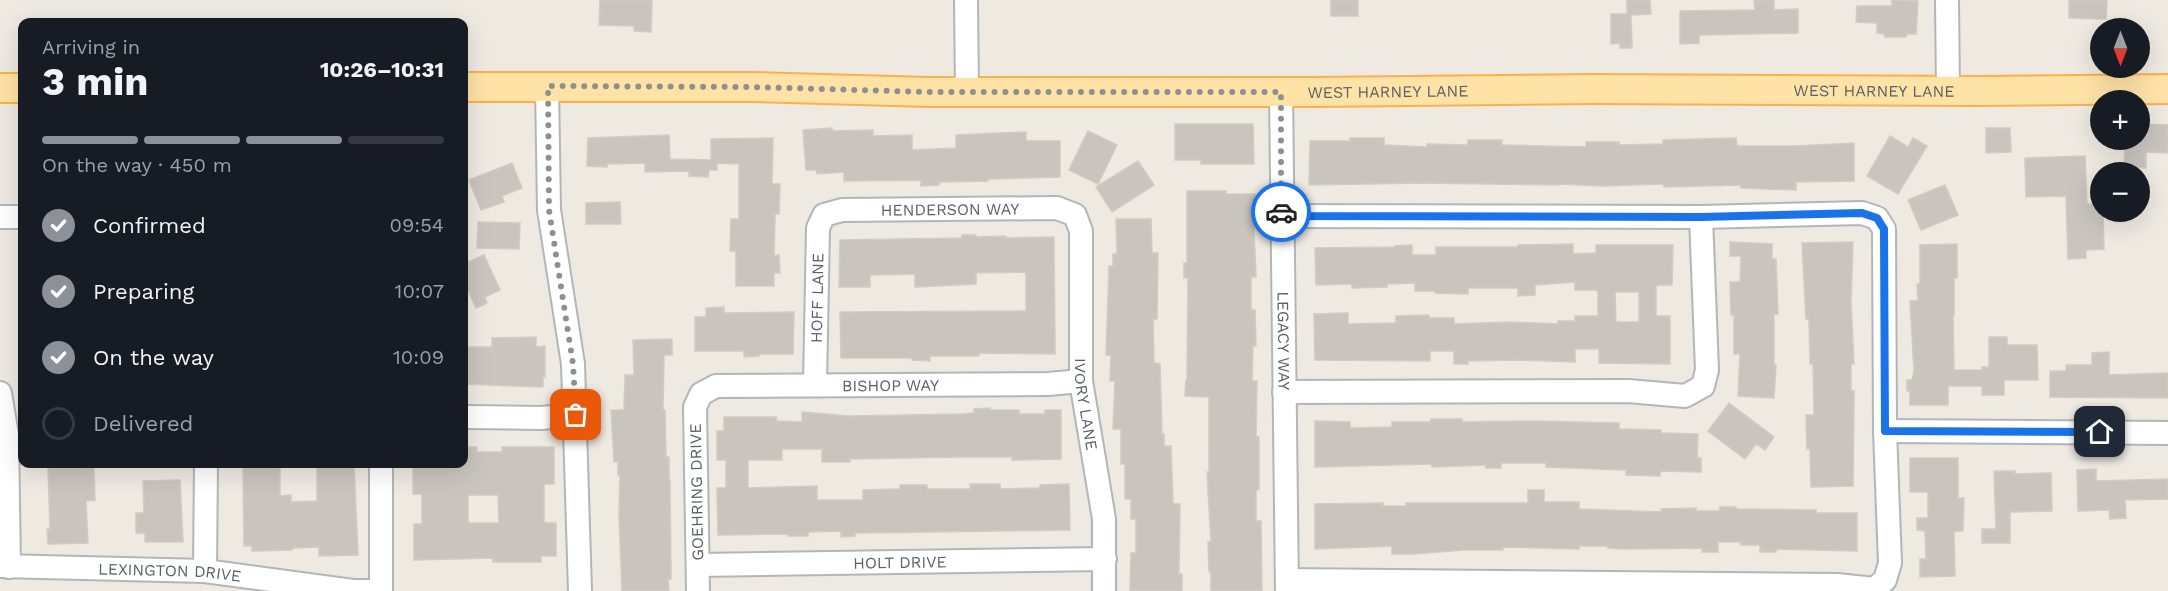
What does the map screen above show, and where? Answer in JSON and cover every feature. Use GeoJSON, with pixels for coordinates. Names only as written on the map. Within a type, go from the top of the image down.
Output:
{"type":"FeatureCollection","features":[{"type":"Feature","properties":{"kind":"main road","name":"WEST HARNEY LANE"},"geometry":{"type":"LineString","coordinates":[[468,87],[752,87],[967,92],[2168,89]]}},
{"type":"Feature","properties":{"kind":"main road"},"geometry":{"type":"LineString","coordinates":[[0,88],[18,88]]}},
{"type":"Feature","properties":{"kind":"street"},"geometry":{"type":"LineString","coordinates":[[966,0],[967,92]]}},
{"type":"Feature","properties":{"kind":"street"},"geometry":{"type":"LineString","coordinates":[[1947,0],[1948,91]]}},
{"type":"Feature","properties":{"kind":"street"},"geometry":{"type":"LineString","coordinates":[[548,86],[549,210],[573,364],[580,591]]}},
{"type":"Feature","properties":{"kind":"street","name":"LEGACY WAY"},"geometry":{"type":"LineString","coordinates":[[1281,92],[1287,585]]}},
{"type":"Feature","properties":{"kind":"street","name":"HENDERSON WAY"},"geometry":{"type":"LineString","coordinates":[[824,215],[842,210],[1057,208],[1075,215]]}},
{"type":"Feature","properties":{"kind":"street"},"geometry":{"type":"LineString","coordinates":[[1281,216],[1701,217],[1862,213],[1877,218],[1884,229],[1885,431],[1890,563],[1886,580],[1874,589],[1837,585],[1287,585]]}},
{"type":"Feature","properties":{"kind":"street","name":"HOFF LANE"},"geometry":{"type":"LineString","coordinates":[[814,384],[818,228],[824,215]]}},
{"type":"Feature","properties":{"kind":"street","name":"IVORY LANE"},"geometry":{"type":"LineString","coordinates":[[1075,215],[1081,231],[1081,381],[1104,519],[1104,591]]}},
{"type":"Feature","properties":{"kind":"street"},"geometry":{"type":"LineString","coordinates":[[0,217],[18,216]]}},
{"type":"Feature","properties":{"kind":"street"},"geometry":{"type":"LineString","coordinates":[[1284,392],[1628,391],[1685,396],[1702,386],[1707,370],[1701,217]]}},
{"type":"Feature","properties":{"kind":"street","name":"BISHOP WAY"},"geometry":{"type":"LineString","coordinates":[[701,394],[716,387],[814,384],[1048,384],[1081,381]]}},
{"type":"Feature","properties":{"kind":"street"},"geometry":{"type":"LineString","coordinates":[[0,393],[7,435],[4,566]]}},
{"type":"Feature","properties":{"kind":"street","name":"GOEHRING DRIVE"},"geometry":{"type":"LineString","coordinates":[[698,591],[695,407],[701,394]]}},
{"type":"Feature","properties":{"kind":"street"},"geometry":{"type":"LineString","coordinates":[[468,417],[541,418],[576,415]]}},
{"type":"Feature","properties":{"kind":"street"},"geometry":{"type":"LineString","coordinates":[[1885,431],[2168,433]]}},
{"type":"Feature","properties":{"kind":"street"},"geometry":{"type":"LineString","coordinates":[[205,571],[206,468]]}},
{"type":"Feature","properties":{"kind":"street"},"geometry":{"type":"LineString","coordinates":[[381,468],[381,591]]}},
{"type":"Feature","properties":{"kind":"street","name":"HOLT DRIVE"},"geometry":{"type":"LineString","coordinates":[[698,565],[1105,559]]}},
{"type":"Feature","properties":{"kind":"street","name":"LEXINGTON DRIVE"},"geometry":{"type":"LineString","coordinates":[[4,566],[205,571],[353,591],[372,591]]}},
{"type":"Feature","properties":{"kind":"building"},"geometry":{"type":"Polygon","coordinates":[[[600,0],[652,0],[651,32],[634,31],[634,26],[599,25],[600,0]]]}},
{"type":"Feature","properties":{"kind":"building"},"geometry":{"type":"Polygon","coordinates":[[[1331,0],[1358,0],[1358,16],[1331,16],[1331,0]]]}},
{"type":"Feature","properties":{"kind":"building"},"geometry":{"type":"Polygon","coordinates":[[[1627,0],[1650,0],[1651,14],[1631,15],[1632,48],[1620,48],[1620,43],[1611,44],[1611,14],[1627,14],[1627,0]]]}},
{"type":"Feature","properties":{"kind":"building"},"geometry":{"type":"Polygon","coordinates":[[[1754,0],[1774,0],[1774,10],[1798,9],[1798,33],[1699,35],[1699,43],[1680,44],[1680,11],[1755,10],[1754,0]]]}},
{"type":"Feature","properties":{"kind":"building"},"geometry":{"type":"Polygon","coordinates":[[[1892,0],[1918,1],[1916,34],[1907,34],[1906,37],[1885,37],[1884,34],[1877,33],[1877,23],[1856,22],[1857,6],[1892,6],[1892,0]]]}},
{"type":"Feature","properties":{"kind":"building"},"geometry":{"type":"Polygon","coordinates":[[[2069,0],[2107,0],[2106,18],[2069,18],[2069,0]]]}},
{"type":"Feature","properties":{"kind":"building"},"geometry":{"type":"Polygon","coordinates":[[[1175,124],[1253,124],[1254,164],[1201,164],[1201,160],[1175,160],[1175,124]]]}},
{"type":"Feature","properties":{"kind":"building"},"geometry":{"type":"Polygon","coordinates":[[[2150,124],[2168,125],[2168,153],[2146,152],[2146,162],[2124,162],[2125,150],[2150,150],[2150,124]]]}},
{"type":"Feature","properties":{"kind":"building"},"geometry":{"type":"Polygon","coordinates":[[[832,128],[832,131],[873,130],[873,136],[912,135],[912,150],[956,148],[956,135],[1026,132],[1026,141],[1060,141],[1060,177],[939,182],[939,185],[921,186],[921,180],[844,181],[844,172],[817,174],[816,170],[806,170],[803,130],[832,128]]]}},
{"type":"Feature","properties":{"kind":"building"},"geometry":{"type":"Polygon","coordinates":[[[1986,128],[2010,128],[2011,152],[1986,153],[1986,128]]]}},
{"type":"Feature","properties":{"kind":"building"},"geometry":{"type":"Polygon","coordinates":[[[1088,131],[1117,145],[1098,184],[1069,170],[1088,131]]]}},
{"type":"Feature","properties":{"kind":"building"},"geometry":{"type":"Polygon","coordinates":[[[669,135],[670,159],[711,160],[711,139],[773,138],[772,184],[780,184],[779,214],[775,214],[774,256],[779,255],[780,273],[774,273],[774,286],[736,286],[736,251],[730,251],[731,219],[739,219],[739,164],[717,163],[717,170],[709,170],[708,177],[689,176],[689,171],[645,172],[645,163],[607,164],[607,167],[587,166],[588,138],[669,135]]]}},
{"type":"Feature","properties":{"kind":"building"},"geometry":{"type":"Polygon","coordinates":[[[1890,136],[1908,147],[1913,138],[1927,146],[1898,194],[1867,176],[1890,136]]]}},
{"type":"Feature","properties":{"kind":"building"},"geometry":{"type":"Polygon","coordinates":[[[1350,138],[1384,138],[1384,145],[1427,147],[1427,144],[1468,145],[1468,140],[1502,140],[1502,145],[1586,147],[1586,142],[1619,142],[1619,145],[1663,144],[1663,140],[1736,138],[1737,146],[1854,143],[1854,181],[1796,182],[1796,190],[1741,188],[1741,185],[1664,187],[1664,184],[1602,186],[1420,183],[1309,185],[1310,141],[1350,141],[1350,138]]]}},
{"type":"Feature","properties":{"kind":"building"},"geometry":{"type":"Polygon","coordinates":[[[2085,156],[2090,222],[2103,222],[2104,249],[2086,250],[2086,258],[2068,259],[2066,196],[2026,197],[2025,158],[2085,156]]]}},
{"type":"Feature","properties":{"kind":"building"},"geometry":{"type":"Polygon","coordinates":[[[1138,161],[1154,185],[1112,212],[1096,187],[1138,161]]]}},
{"type":"Feature","properties":{"kind":"building"},"geometry":{"type":"Polygon","coordinates":[[[512,163],[522,188],[502,196],[504,202],[481,210],[469,180],[512,163]]]}},
{"type":"Feature","properties":{"kind":"building"},"geometry":{"type":"Polygon","coordinates":[[[1945,185],[1958,215],[1921,230],[1908,200],[1945,185]]]}},
{"type":"Feature","properties":{"kind":"building"},"geometry":{"type":"Polygon","coordinates":[[[1187,191],[1255,194],[1255,207],[1253,207],[1256,277],[1251,277],[1251,310],[1255,310],[1256,346],[1253,346],[1252,381],[1257,381],[1256,437],[1259,437],[1259,489],[1256,490],[1256,521],[1261,521],[1262,591],[1211,591],[1207,472],[1209,472],[1209,397],[1185,396],[1188,278],[1184,278],[1184,263],[1187,263],[1187,191]]]}},
{"type":"Feature","properties":{"kind":"building"},"geometry":{"type":"Polygon","coordinates":[[[620,202],[621,224],[586,224],[586,203],[620,202]]]}},
{"type":"Feature","properties":{"kind":"building"},"geometry":{"type":"Polygon","coordinates":[[[1116,219],[1151,219],[1152,253],[1158,253],[1157,319],[1153,319],[1154,363],[1160,364],[1162,434],[1164,434],[1164,446],[1171,446],[1173,504],[1180,504],[1179,574],[1182,574],[1182,591],[1130,591],[1131,553],[1136,553],[1136,519],[1131,519],[1131,499],[1125,499],[1125,464],[1121,464],[1121,429],[1113,429],[1115,381],[1110,381],[1111,355],[1106,355],[1109,266],[1113,266],[1113,254],[1117,254],[1116,219]]]}},
{"type":"Feature","properties":{"kind":"building"},"geometry":{"type":"Polygon","coordinates":[[[478,222],[520,223],[519,249],[477,248],[478,222]]]}},
{"type":"Feature","properties":{"kind":"building"},"geometry":{"type":"Polygon","coordinates":[[[962,235],[1006,236],[1006,238],[1054,237],[1055,354],[979,353],[979,356],[930,356],[930,361],[912,360],[912,358],[841,358],[840,312],[1026,311],[1026,272],[976,273],[976,284],[915,287],[915,274],[870,275],[870,287],[839,287],[840,240],[962,238],[962,235]]]}},
{"type":"Feature","properties":{"kind":"building"},"geometry":{"type":"Polygon","coordinates":[[[1730,242],[1772,244],[1772,259],[1776,259],[1778,314],[1774,314],[1774,365],[1776,365],[1774,398],[1738,396],[1740,354],[1734,354],[1734,315],[1731,315],[1730,282],[1740,282],[1741,256],[1730,256],[1730,242]]]}},
{"type":"Feature","properties":{"kind":"building"},"geometry":{"type":"Polygon","coordinates":[[[1853,242],[1851,303],[1854,364],[1851,364],[1851,391],[1854,391],[1853,486],[1811,487],[1806,415],[1814,415],[1813,364],[1810,364],[1809,319],[1806,319],[1802,243],[1853,242]]]}},
{"type":"Feature","properties":{"kind":"building"},"geometry":{"type":"Polygon","coordinates":[[[1573,244],[1573,254],[1596,253],[1596,245],[1673,245],[1672,285],[1656,285],[1656,316],[1670,316],[1670,364],[1599,363],[1599,349],[1575,349],[1575,362],[1519,360],[1468,361],[1468,364],[1454,364],[1454,351],[1430,351],[1430,361],[1315,360],[1314,314],[1348,313],[1348,324],[1396,323],[1396,316],[1429,315],[1429,318],[1454,318],[1454,324],[1510,322],[1558,324],[1558,321],[1575,321],[1575,316],[1598,316],[1598,292],[1596,290],[1575,290],[1575,282],[1535,285],[1535,295],[1518,296],[1518,288],[1468,288],[1468,294],[1415,291],[1415,283],[1352,288],[1352,284],[1316,285],[1315,248],[1412,245],[1412,255],[1436,255],[1436,247],[1518,247],[1518,245],[1573,244]],[[1615,292],[1616,322],[1639,322],[1639,292],[1615,292]]]}},
{"type":"Feature","properties":{"kind":"building"},"geometry":{"type":"Polygon","coordinates":[[[1957,244],[1957,278],[1954,278],[1953,316],[1954,370],[1982,370],[1982,367],[1989,367],[1989,337],[2007,337],[2007,345],[2037,345],[2038,380],[2004,380],[2004,395],[1982,395],[1982,386],[1948,386],[1948,405],[1910,405],[1907,380],[1912,380],[1914,371],[1910,301],[1918,301],[1920,245],[1957,244]]]}},
{"type":"Feature","properties":{"kind":"building"},"geometry":{"type":"Polygon","coordinates":[[[484,255],[500,290],[485,297],[487,303],[476,308],[468,290],[468,262],[484,255]]]}},
{"type":"Feature","properties":{"kind":"building"},"geometry":{"type":"Polygon","coordinates":[[[724,307],[724,313],[794,312],[793,354],[759,354],[759,356],[744,357],[744,351],[695,351],[695,317],[706,317],[706,308],[724,307]]]}},
{"type":"Feature","properties":{"kind":"building"},"geometry":{"type":"Polygon","coordinates":[[[536,337],[536,347],[545,346],[543,387],[468,384],[468,347],[492,347],[492,338],[536,337]]]}},
{"type":"Feature","properties":{"kind":"building"},"geometry":{"type":"Polygon","coordinates":[[[672,339],[672,355],[664,355],[663,410],[665,410],[666,457],[669,457],[670,480],[671,579],[668,579],[669,591],[622,591],[620,475],[618,475],[618,462],[614,462],[611,410],[624,410],[625,375],[634,375],[633,340],[672,339]]]}},
{"type":"Feature","properties":{"kind":"building"},"geometry":{"type":"Polygon","coordinates":[[[2109,352],[2109,375],[2168,373],[2168,398],[2050,397],[2050,371],[2066,371],[2066,365],[2092,365],[2092,353],[2109,352]]]}},
{"type":"Feature","properties":{"kind":"building"},"geometry":{"type":"Polygon","coordinates":[[[1729,403],[1774,437],[1765,450],[1756,444],[1745,459],[1708,431],[1729,403]]]}},
{"type":"Feature","properties":{"kind":"building"},"geometry":{"type":"Polygon","coordinates":[[[990,408],[990,410],[1019,410],[1019,414],[1045,414],[1045,410],[1061,410],[1061,459],[1012,460],[1012,457],[960,457],[850,459],[850,462],[822,462],[822,449],[782,449],[782,460],[748,460],[748,488],[817,486],[817,500],[863,500],[863,490],[900,489],[900,485],[927,485],[927,489],[970,489],[970,484],[1000,484],[1000,489],[1040,488],[1040,485],[1069,484],[1070,530],[855,533],[855,536],[841,537],[841,531],[808,532],[808,536],[718,535],[717,488],[726,488],[726,460],[717,460],[717,431],[724,431],[724,417],[776,417],[777,421],[802,422],[802,412],[849,416],[962,414],[974,413],[974,409],[990,408]]]}},
{"type":"Feature","properties":{"kind":"building"},"geometry":{"type":"Polygon","coordinates":[[[1431,419],[1462,419],[1462,422],[1619,423],[1619,429],[1698,434],[1697,458],[1701,458],[1701,472],[1660,471],[1660,476],[1626,475],[1626,470],[1546,467],[1546,463],[1501,463],[1501,468],[1486,468],[1486,465],[1432,467],[1432,464],[1315,467],[1315,421],[1350,422],[1350,428],[1392,427],[1392,422],[1431,422],[1431,419]]]}},
{"type":"Feature","properties":{"kind":"building"},"geometry":{"type":"Polygon","coordinates":[[[468,447],[477,447],[476,452],[502,452],[502,447],[554,447],[554,484],[544,484],[544,523],[556,523],[556,556],[541,556],[541,562],[493,562],[493,558],[414,560],[414,524],[422,524],[422,494],[413,494],[413,468],[468,468],[468,447]],[[468,495],[468,523],[499,523],[498,495],[468,495]]]}},
{"type":"Feature","properties":{"kind":"building"},"geometry":{"type":"Polygon","coordinates":[[[1910,458],[1958,458],[1958,498],[1964,498],[1963,531],[1954,531],[1955,576],[1920,577],[1920,559],[1926,559],[1925,531],[1917,530],[1917,518],[1928,518],[1928,492],[1910,492],[1910,458]]]}},
{"type":"Feature","properties":{"kind":"building"},"geometry":{"type":"Polygon","coordinates":[[[48,468],[94,468],[95,500],[86,501],[88,543],[48,544],[47,529],[50,529],[48,468]]]}},
{"type":"Feature","properties":{"kind":"building"},"geometry":{"type":"Polygon","coordinates":[[[243,468],[280,468],[280,496],[291,495],[291,502],[317,501],[317,468],[354,468],[358,555],[319,556],[319,547],[252,551],[252,546],[244,546],[243,468]]]}},
{"type":"Feature","properties":{"kind":"building"},"geometry":{"type":"Polygon","coordinates":[[[2096,469],[2096,481],[2168,479],[2168,499],[2125,500],[2126,518],[2110,519],[2109,510],[2078,511],[2077,470],[2096,469]]]}},
{"type":"Feature","properties":{"kind":"building"},"geometry":{"type":"Polygon","coordinates":[[[1994,471],[2015,471],[2015,474],[2051,473],[2052,511],[2010,512],[2010,543],[1982,543],[1982,529],[1996,529],[1994,471]]]}},
{"type":"Feature","properties":{"kind":"building"},"geometry":{"type":"Polygon","coordinates":[[[180,480],[183,542],[145,542],[145,533],[136,533],[136,513],[144,513],[143,481],[180,480]]]}},
{"type":"Feature","properties":{"kind":"building"},"geometry":{"type":"Polygon","coordinates":[[[1528,490],[1544,490],[1544,502],[1579,502],[1579,509],[1662,512],[1661,509],[1696,508],[1696,511],[1720,511],[1720,507],[1736,507],[1736,509],[1816,510],[1816,513],[1857,513],[1857,551],[1776,549],[1776,552],[1760,552],[1760,545],[1741,545],[1741,542],[1718,542],[1718,552],[1702,552],[1702,548],[1624,549],[1608,548],[1608,546],[1579,546],[1579,549],[1503,547],[1503,550],[1413,554],[1392,554],[1392,546],[1315,549],[1315,504],[1383,503],[1383,506],[1406,506],[1406,503],[1528,503],[1528,490]]]}},
{"type":"Feature","properties":{"kind":"way so far"},"geometry":{"type":"LineString","coordinates":[[576,415],[573,364],[566,331],[549,210],[548,86],[752,87],[928,92],[1281,92],[1281,212]]}},
{"type":"Feature","properties":{"kind":"route"},"geometry":{"type":"LineString","coordinates":[[1281,212],[1281,216],[1701,217],[1862,213],[1877,218],[1884,229],[1885,431],[2100,432]]}}]}
